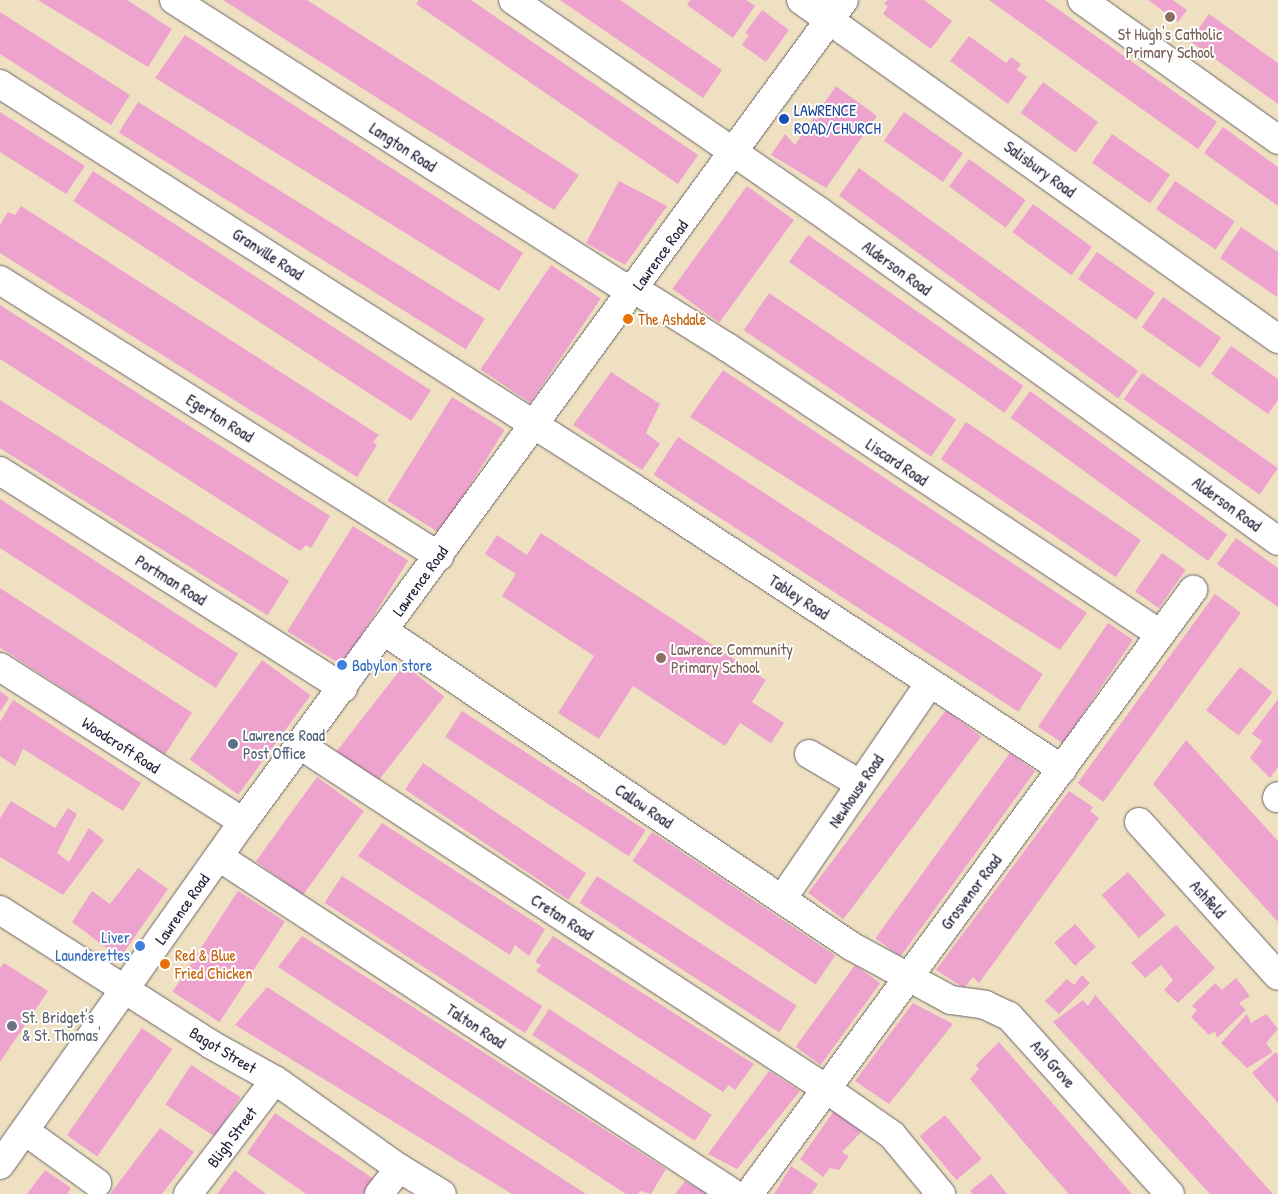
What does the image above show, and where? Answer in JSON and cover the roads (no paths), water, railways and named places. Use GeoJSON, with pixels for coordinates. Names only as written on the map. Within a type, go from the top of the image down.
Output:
{"type":"FeatureCollection","features":[{"type":"Feature","properties":{"kind":"street","name":"Langton Road"},"geometry":{"type":"LineString","coordinates":[[174,0],[620,285],[636,290]]}},
{"type":"Feature","properties":{"kind":"street","name":"Alderson Road"},"geometry":{"type":"LineString","coordinates":[[513,0],[733,153],[1278,541]]}},
{"type":"Feature","properties":{"kind":"street","name":"Salisbury Road"},"geometry":{"type":"LineString","coordinates":[[801,0],[837,10],[1278,339]]}},
{"type":"Feature","properties":{"kind":"street"},"geometry":{"type":"LineString","coordinates":[[1082,0],[1278,140]]}},
{"type":"Feature","properties":{"kind":"street","name":"Lawrence Road"},"geometry":{"type":"LineString","coordinates":[[10,1145],[126,989],[243,822],[636,290],[837,10]]}},
{"type":"Feature","properties":{"kind":"street","name":"Granville Road"},"geometry":{"type":"LineString","coordinates":[[0,84],[535,426]]}},
{"type":"Feature","properties":{"kind":"street","name":"Egerton Road"},"geometry":{"type":"LineString","coordinates":[[0,280],[439,556]]}},
{"type":"Feature","properties":{"kind":"street","name":"Liscard Road"},"geometry":{"type":"LineString","coordinates":[[636,290],[1160,634]]}},
{"type":"Feature","properties":{"kind":"street","name":"Tabley Road"},"geometry":{"type":"LineString","coordinates":[[535,426],[1062,769]]}},
{"type":"Feature","properties":{"kind":"street","name":"Portman Road"},"geometry":{"type":"LineString","coordinates":[[0,471],[343,688]]}},
{"type":"Feature","properties":{"kind":"street","name":"Grosvenor Road"},"geometry":{"type":"LineString","coordinates":[[749,1194],[825,1088],[1193,590]]}},
{"type":"Feature","properties":{"kind":"street","name":"Callow Road"},"geometry":{"type":"LineString","coordinates":[[384,631],[782,899],[907,978]]}},
{"type":"Feature","properties":{"kind":"street","name":"Woodcroft Road"},"geometry":{"type":"LineString","coordinates":[[0,667],[243,822]]}},
{"type":"Feature","properties":{"kind":"street","name":"Newhouse Road"},"geometry":{"type":"LineString","coordinates":[[782,899],[930,682]]}},
{"type":"Feature","properties":{"kind":"street","name":"Cretan Road"},"geometry":{"type":"LineString","coordinates":[[300,745],[825,1088],[892,1135],[941,1194]]}},
{"type":"Feature","properties":{"kind":"street"},"geometry":{"type":"LineString","coordinates":[[809,754],[860,784]]}},
{"type":"Feature","properties":{"kind":"street","name":"Ashfield"},"geometry":{"type":"LineString","coordinates":[[1139,822],[1278,976]]}},
{"type":"Feature","properties":{"kind":"street","name":"Talton Road"},"geometry":{"type":"LineString","coordinates":[[219,857],[734,1194]]}},
{"type":"Feature","properties":{"kind":"street","name":"Bagot Street"},"geometry":{"type":"LineString","coordinates":[[0,910],[210,1044],[275,1080],[399,1168],[442,1194]]}},
{"type":"Feature","properties":{"kind":"street","name":"Ash Grove"},"geometry":{"type":"LineString","coordinates":[[907,978],[951,1000],[985,1005],[1009,1016],[1170,1194]]}},
{"type":"Feature","properties":{"kind":"street","name":"Bligh Street"},"geometry":{"type":"LineString","coordinates":[[188,1194],[275,1080]]}},
{"type":"Feature","properties":{"kind":"street"},"geometry":{"type":"LineString","coordinates":[[10,1145],[97,1183]]}},
{"type":"Feature","properties":{"kind":"street"},"geometry":{"type":"LineString","coordinates":[[379,1194],[399,1168]]}},
{"type":"Feature","properties":{"kind":"place","name":"St Hugh's Catholic Primary School"},"geometry":{"type":"Point","coordinates":[1170,17]}},
{"type":"Feature","properties":{"kind":"place","name":"LAWRENCE ROAD/CHURCH"},"geometry":{"type":"Point","coordinates":[784,119]}},
{"type":"Feature","properties":{"kind":"place","name":"The Ashdale"},"geometry":{"type":"Point","coordinates":[628,319]}},
{"type":"Feature","properties":{"kind":"place","name":"Lawrence Community Primary School"},"geometry":{"type":"Point","coordinates":[661,658]}},
{"type":"Feature","properties":{"kind":"place","name":"Babylon store"},"geometry":{"type":"Point","coordinates":[342,665]}},
{"type":"Feature","properties":{"kind":"place","name":"Lawrence Road Post Office"},"geometry":{"type":"Point","coordinates":[233,744]}},
{"type":"Feature","properties":{"kind":"place","name":"Liver Launderettes"},"geometry":{"type":"Point","coordinates":[140,946]}},
{"type":"Feature","properties":{"kind":"place","name":"Red & Blue Fried Chicken"},"geometry":{"type":"Point","coordinates":[165,964]}},
{"type":"Feature","properties":{"kind":"place","name":"St. Bridget's & St. Thomas'"},"geometry":{"type":"Point","coordinates":[12,1026]}}]}
